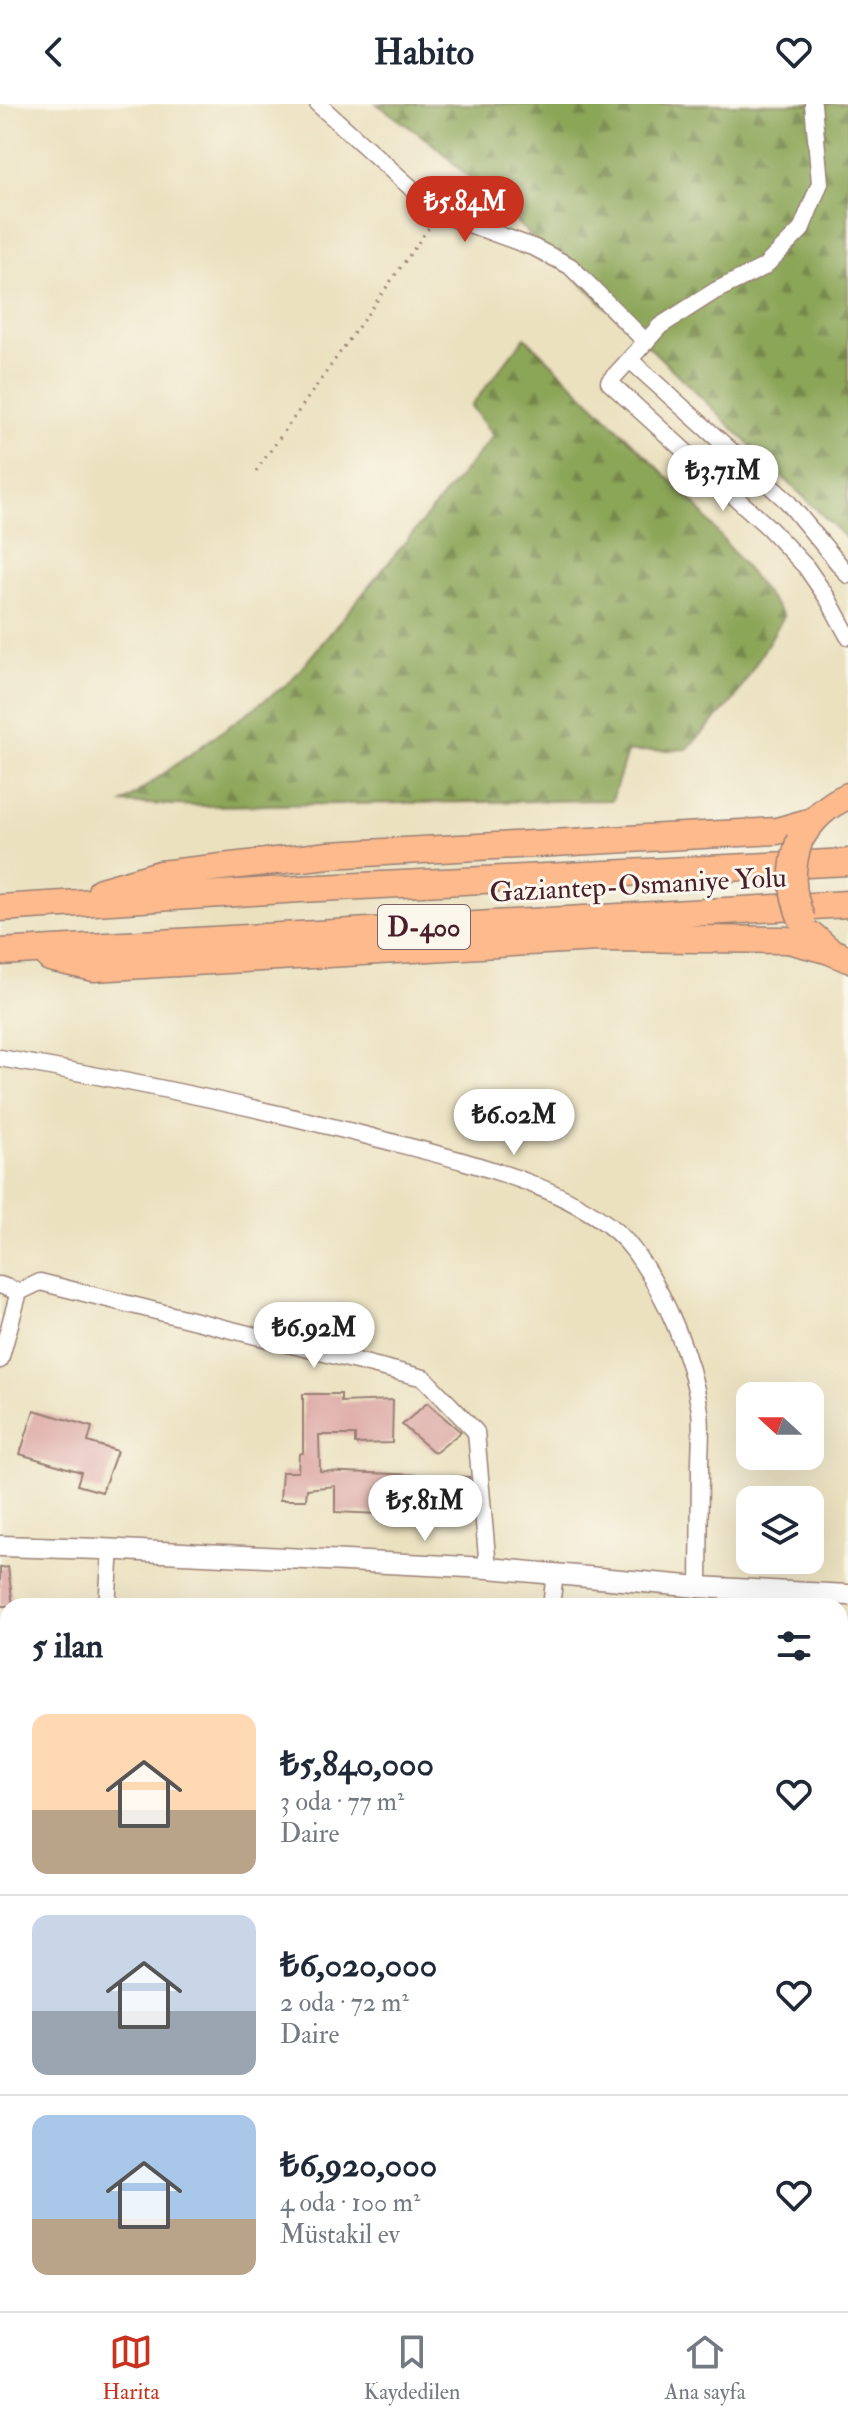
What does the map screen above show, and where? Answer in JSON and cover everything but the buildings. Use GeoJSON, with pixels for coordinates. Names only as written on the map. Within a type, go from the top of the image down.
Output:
{"type":"FeatureCollection","features":[{"type":"Feature","properties":{"kind":"main road"},"geometry":{"type":"LineString","coordinates":[[839,955],[814,937],[802,920],[794,900],[791,880],[793,859],[806,830],[843,793]]}},
{"type":"Feature","properties":{"kind":"main road"},"geometry":{"type":"LineString","coordinates":[[56,905],[160,874],[329,855],[806,830]]}},
{"type":"Feature","properties":{"kind":"main road","name":"Gaziantep-Osmaniye Yolu"},"geometry":{"type":"LineString","coordinates":[[0,908],[300,889],[848,862]]}},
{"type":"Feature","properties":{"kind":"main road","name":"Gaziantep-Osmaniye Yolu"},"geometry":{"type":"LineString","coordinates":[[8,952],[848,904]]}},
{"type":"Feature","properties":{"kind":"main road"},"geometry":{"type":"LineString","coordinates":[[8,952],[94,968],[597,938],[788,940],[839,955]]}},
{"type":"Feature","properties":{"kind":"street"},"geometry":{"type":"LineString","coordinates":[[318,104],[439,213],[535,248],[570,266],[646,342]]}},
{"type":"Feature","properties":{"kind":"street"},"geometry":{"type":"LineString","coordinates":[[813,104],[820,183],[801,230],[764,267],[692,304],[660,326],[609,382],[768,527],[806,567],[848,636]]}},
{"type":"Feature","properties":{"kind":"street"},"geometry":{"type":"LineString","coordinates":[[630,360],[787,501],[848,575]]}},
{"type":"Feature","properties":{"kind":"street"},"geometry":{"type":"LineString","coordinates":[[0,1058],[136,1082],[266,1110],[464,1161],[547,1189],[596,1216],[632,1248],[655,1284],[681,1340],[700,1412],[699,1587]]}},
{"type":"Feature","properties":{"kind":"street"},"geometry":{"type":"LineString","coordinates":[[0,1285],[19,1292],[40,1282],[424,1378],[476,1432],[488,1568]]}},
{"type":"Feature","properties":{"kind":"street"},"geometry":{"type":"LineString","coordinates":[[0,1360],[19,1292]]}},
{"type":"Feature","properties":{"kind":"street"},"geometry":{"type":"LineString","coordinates":[[0,1546],[488,1568],[699,1587],[848,1595]]}},
{"type":"Feature","properties":{"kind":"street"},"geometry":{"type":"LineString","coordinates":[[108,1598],[111,1549]]}},
{"type":"Feature","properties":{"kind":"street"},"geometry":{"type":"LineString","coordinates":[[552,1598],[555,1574]]}},
{"type":"Feature","properties":{"kind":"path"},"geometry":{"type":"LineString","coordinates":[[256,471],[439,213]]}},
{"type":"Feature","properties":{"kind":"green space"},"geometry":{"type":"Polygon","coordinates":[[[377,104],[848,104],[848,540],[643,341],[433,144],[377,104]]]}},
{"type":"Feature","properties":{"kind":"green space"},"geometry":{"type":"Polygon","coordinates":[[[525,337],[694,503],[784,616],[734,700],[687,749],[627,752],[612,800],[202,806],[123,803],[290,682],[493,436],[471,406],[525,337]]]}}]}
